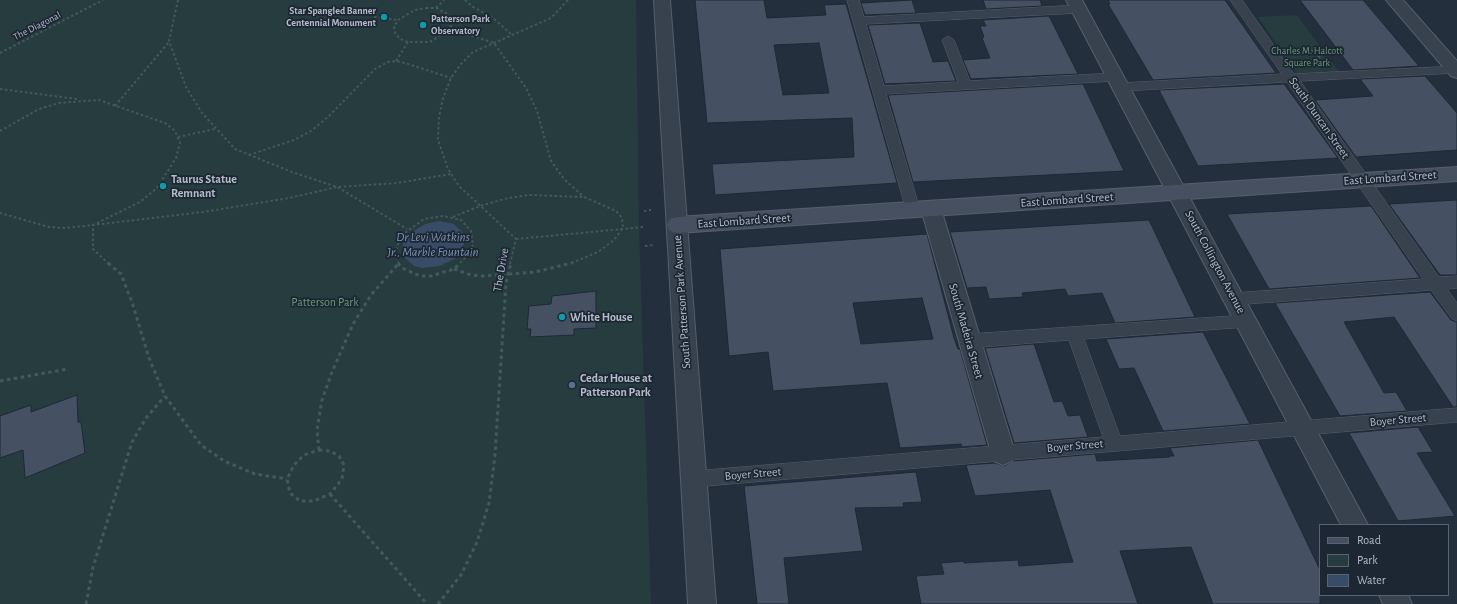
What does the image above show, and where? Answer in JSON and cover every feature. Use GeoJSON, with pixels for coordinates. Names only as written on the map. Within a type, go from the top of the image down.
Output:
{"type":"FeatureCollection","features":[{"type":"Feature","properties":{"kind":"main road","name":"East Lombard Street"},"geometry":{"type":"LineString","coordinates":[[677,225],[1457,174]]}},
{"type":"Feature","properties":{"kind":"street","name":"South Patterson Park Avenue"},"geometry":{"type":"LineString","coordinates":[[662,0],[702,604]]}},
{"type":"Feature","properties":{"kind":"street"},"geometry":{"type":"LineString","coordinates":[[1394,0],[1456,70]]}},
{"type":"Feature","properties":{"kind":"street","name":"South Collington Avenue"},"geometry":{"type":"LineString","coordinates":[[1077,5],[1354,524]]}},
{"type":"Feature","properties":{"kind":"street","name":"South Madeira Street"},"geometry":{"type":"LineString","coordinates":[[922,209],[969,341],[1003,453]]}},
{"type":"Feature","properties":{"kind":"lane","name":"South Madeira Street"},"geometry":{"type":"LineString","coordinates":[[853,0],[879,90],[922,209]]}},
{"type":"Feature","properties":{"kind":"lane","name":"South Duncan Street"},"geometry":{"type":"LineString","coordinates":[[1236,0],[1457,315]]}},
{"type":"Feature","properties":{"kind":"lane"},"geometry":{"type":"LineString","coordinates":[[859,21],[1077,5]]}},
{"type":"Feature","properties":{"kind":"lane"},"geometry":{"type":"LineString","coordinates":[[948,40],[965,85]]}},
{"type":"Feature","properties":{"kind":"lane"},"geometry":{"type":"LineString","coordinates":[[879,90],[965,85],[1291,78],[1456,70]]}},
{"type":"Feature","properties":{"kind":"lane"},"geometry":{"type":"LineString","coordinates":[[1234,299],[1457,282]]}},
{"type":"Feature","properties":{"kind":"lane"},"geometry":{"type":"LineString","coordinates":[[969,341],[1246,321]]}},
{"type":"Feature","properties":{"kind":"lane"},"geometry":{"type":"LineString","coordinates":[[1074,333],[1114,443]]}},
{"type":"Feature","properties":{"kind":"lane","name":"Boyer Street"},"geometry":{"type":"LineString","coordinates":[[694,479],[1457,415]]}},
{"type":"Feature","properties":{"kind":"path","name":"The Diagonal"},"geometry":{"type":"LineString","coordinates":[[0,53],[103,0]]}},
{"type":"Feature","properties":{"kind":"path"},"geometry":{"type":"LineString","coordinates":[[115,106],[158,57],[169,41],[178,0]]}},
{"type":"Feature","properties":{"kind":"path"},"geometry":{"type":"LineString","coordinates":[[436,8],[444,0]]}},
{"type":"Feature","properties":{"kind":"path"},"geometry":{"type":"LineString","coordinates":[[465,0],[492,17],[513,36]]}},
{"type":"Feature","properties":{"kind":"path","name":"The Drive"},"geometry":{"type":"LineString","coordinates":[[438,604],[461,575],[477,542],[489,503],[495,455],[508,275],[516,239],[496,218],[480,206],[459,186],[451,174],[438,140],[439,117],[443,98],[451,78],[461,64],[473,52],[513,36],[551,18],[568,0]]}},
{"type":"Feature","properties":{"kind":"path"},"geometry":{"type":"LineString","coordinates":[[436,8],[449,15],[451,26],[447,32],[430,42],[408,42],[400,39],[395,33],[394,27],[398,20],[415,10],[436,8]]}},
{"type":"Feature","properties":{"kind":"path"},"geometry":{"type":"LineString","coordinates":[[374,17],[398,20]]}},
{"type":"Feature","properties":{"kind":"path"},"geometry":{"type":"LineString","coordinates":[[447,32],[473,36],[494,43],[526,88],[537,110],[550,161],[564,178],[584,197]]}},
{"type":"Feature","properties":{"kind":"path"},"geometry":{"type":"LineString","coordinates":[[169,41],[186,87],[202,113],[215,129],[235,149],[292,172],[337,187],[407,229]]}},
{"type":"Feature","properties":{"kind":"path"},"geometry":{"type":"LineString","coordinates":[[396,61],[408,42]]}},
{"type":"Feature","properties":{"kind":"path"},"geometry":{"type":"LineString","coordinates":[[1294,52],[1315,51],[1334,76]]}},
{"type":"Feature","properties":{"kind":"path"},"geometry":{"type":"LineString","coordinates":[[249,155],[294,140],[311,131],[328,117],[375,69],[388,62],[396,61],[451,78]]}},
{"type":"Feature","properties":{"kind":"path"},"geometry":{"type":"LineString","coordinates":[[0,89],[81,100],[99,100],[165,123],[175,131],[180,143],[176,158],[157,188],[140,202],[93,224]]}},
{"type":"Feature","properties":{"kind":"path"},"geometry":{"type":"LineString","coordinates":[[0,131],[39,109],[59,103],[81,100]]}},
{"type":"Feature","properties":{"kind":"path"},"geometry":{"type":"LineString","coordinates":[[178,137],[215,129]]}},
{"type":"Feature","properties":{"kind":"path"},"geometry":{"type":"LineString","coordinates":[[0,214],[49,227],[66,228],[203,212],[288,198],[337,187],[397,183],[451,174]]}},
{"type":"Feature","properties":{"kind":"path"},"geometry":{"type":"LineString","coordinates":[[452,217],[480,206],[529,195],[556,195],[584,197],[616,211],[622,218],[623,228],[609,244],[598,252],[580,260],[555,268],[508,275],[471,275],[454,269]]}},
{"type":"Feature","properties":{"kind":"path"},"geometry":{"type":"LineString","coordinates":[[644,212],[651,210]]}},
{"type":"Feature","properties":{"kind":"path"},"geometry":{"type":"LineString","coordinates":[[443,216],[452,217],[467,225],[473,238],[473,245],[469,254],[454,269],[431,276],[420,276],[410,273],[402,268],[398,263],[395,252],[397,244],[407,229],[428,218],[443,216]]}},
{"type":"Feature","properties":{"kind":"path"},"geometry":{"type":"LineString","coordinates":[[93,224],[93,249],[121,274],[132,302],[149,358],[165,396],[201,444],[224,462],[255,474],[287,479]]}},
{"type":"Feature","properties":{"kind":"path"},"geometry":{"type":"LineString","coordinates":[[516,239],[644,227]]}},
{"type":"Feature","properties":{"kind":"path"},"geometry":{"type":"LineString","coordinates":[[645,246],[653,245]]}},
{"type":"Feature","properties":{"kind":"path"},"geometry":{"type":"LineString","coordinates":[[319,450],[316,430],[322,400],[332,372],[353,324],[371,296],[398,263]]}},
{"type":"Feature","properties":{"kind":"path"},"geometry":{"type":"LineString","coordinates":[[0,381],[68,368]]}},
{"type":"Feature","properties":{"kind":"path"},"geometry":{"type":"LineString","coordinates":[[86,604],[93,567],[112,502],[132,442],[146,418],[165,396]]}},
{"type":"Feature","properties":{"kind":"path"},"geometry":{"type":"LineString","coordinates":[[319,450],[330,451],[339,456],[344,465],[342,479],[330,494],[314,502],[300,501],[290,493],[287,479],[294,465],[304,456],[319,450]]}},
{"type":"Feature","properties":{"kind":"path"},"geometry":{"type":"LineString","coordinates":[[330,494],[427,604]]}},
{"type":"Feature","properties":{"kind":"green space","name":"Patterson Park"},"geometry":{"type":"Polygon","coordinates":[[[0,0],[636,0],[639,227],[651,604],[0,604],[0,0]]]}},
{"type":"Feature","properties":{"kind":"green space","name":"Charles M. Halcott Square Park"},"geometry":{"type":"Polygon","coordinates":[[[1297,15],[1339,72],[1298,75],[1258,17],[1297,15]]]}},
{"type":"Feature","properties":{"kind":"water","name":"Dr Levi Watkins Jr., Marble Fountain"},"geometry":{"type":"Polygon","coordinates":[[[440,221],[454,224],[463,233],[464,244],[461,251],[456,258],[440,266],[422,268],[414,266],[404,257],[403,243],[406,237],[425,224],[440,221]]]}},
{"type":"Feature","properties":{"kind":"building"},"geometry":{"type":"Polygon","coordinates":[[[695,0],[764,0],[767,18],[826,15],[824,5],[846,4],[897,183],[715,195],[712,164],[854,157],[852,118],[707,123],[695,0]],[[819,43],[774,45],[783,95],[829,93],[819,43]]]}},
{"type":"Feature","properties":{"kind":"building"},"geometry":{"type":"Polygon","coordinates":[[[912,0],[916,13],[865,15],[861,3],[912,0]]]}},
{"type":"Feature","properties":{"kind":"building"},"geometry":{"type":"Polygon","coordinates":[[[983,0],[1040,0],[1042,6],[986,9],[983,0]]]}},
{"type":"Feature","properties":{"kind":"building"},"geometry":{"type":"Polygon","coordinates":[[[1108,0],[1225,0],[1276,73],[1153,80],[1108,4],[1110,4],[1108,0]]]}},
{"type":"Feature","properties":{"kind":"building"},"geometry":{"type":"Polygon","coordinates":[[[1300,0],[1363,0],[1419,66],[1353,70],[1300,0]]]}},
{"type":"Feature","properties":{"kind":"building"},"geometry":{"type":"Polygon","coordinates":[[[1049,16],[1078,74],[971,79],[963,60],[990,58],[982,38],[984,37],[980,26],[986,26],[983,20],[1049,16]]]}},
{"type":"Feature","properties":{"kind":"building"},"geometry":{"type":"Polygon","coordinates":[[[920,23],[933,62],[948,61],[956,81],[885,84],[868,25],[920,23]]]}},
{"type":"Feature","properties":{"kind":"building"},"geometry":{"type":"Polygon","coordinates":[[[1425,76],[1457,113],[1457,150],[1356,157],[1315,100],[1373,96],[1360,79],[1425,76]]]}},
{"type":"Feature","properties":{"kind":"building"},"geometry":{"type":"Polygon","coordinates":[[[1083,84],[1124,171],[913,182],[888,95],[1083,84]]]}},
{"type":"Feature","properties":{"kind":"building"},"geometry":{"type":"Polygon","coordinates":[[[1284,84],[1338,158],[1198,166],[1159,90],[1284,84]]]}},
{"type":"Feature","properties":{"kind":"building"},"geometry":{"type":"Polygon","coordinates":[[[1457,200],[1457,275],[1440,275],[1389,204],[1457,200]]]}},
{"type":"Feature","properties":{"kind":"building"},"geometry":{"type":"Polygon","coordinates":[[[1371,206],[1420,278],[1269,289],[1227,214],[1371,206]]]}},
{"type":"Feature","properties":{"kind":"building"},"geometry":{"type":"Polygon","coordinates":[[[1149,220],[1195,317],[1115,323],[1102,293],[1068,296],[1065,289],[1022,293],[1023,297],[989,299],[986,287],[967,288],[950,232],[1149,220]]]}},
{"type":"Feature","properties":{"kind":"building"},"geometry":{"type":"Polygon","coordinates":[[[927,234],[954,338],[958,349],[960,349],[987,445],[962,447],[961,444],[900,448],[887,383],[773,391],[768,352],[729,356],[720,249],[927,234]],[[922,298],[853,303],[861,344],[933,339],[922,298]]]}},
{"type":"Feature","properties":{"kind":"building","name":"White House"},"geometry":{"type":"Polygon","coordinates":[[[596,291],[596,328],[574,329],[574,335],[530,337],[531,329],[527,329],[529,306],[551,304],[552,296],[596,291]]]}},
{"type":"Feature","properties":{"kind":"building"},"geometry":{"type":"Polygon","coordinates":[[[1430,292],[1451,320],[1457,322],[1457,407],[1453,407],[1394,317],[1344,322],[1384,393],[1396,392],[1407,411],[1340,416],[1275,303],[1430,292]]]}},
{"type":"Feature","properties":{"kind":"building"},"geometry":{"type":"Polygon","coordinates":[[[1203,332],[1250,424],[1163,431],[1134,368],[1119,369],[1106,339],[1203,332]]]}},
{"type":"Feature","properties":{"kind":"building"},"geometry":{"type":"Polygon","coordinates":[[[1034,344],[1054,402],[1062,401],[1068,416],[1080,415],[1088,437],[1014,443],[985,348],[1034,344]]]}},
{"type":"Feature","properties":{"kind":"building"},"geometry":{"type":"Polygon","coordinates":[[[77,395],[78,422],[81,422],[85,453],[25,478],[23,450],[0,458],[0,416],[31,405],[31,412],[77,395]]]}},
{"type":"Feature","properties":{"kind":"building"},"geometry":{"type":"Polygon","coordinates":[[[1418,427],[1433,452],[1417,453],[1455,516],[1398,521],[1349,433],[1418,427]]]}},
{"type":"Feature","properties":{"kind":"building"},"geometry":{"type":"Polygon","coordinates":[[[1258,440],[1319,568],[1320,604],[1213,604],[1191,547],[1120,551],[1138,604],[921,604],[916,576],[944,574],[941,563],[1018,560],[1019,566],[1073,562],[1050,490],[975,496],[966,465],[995,463],[1004,466],[1013,461],[1095,454],[1097,461],[1170,457],[1169,456],[1174,456],[1170,448],[1258,440]]]}},
{"type":"Feature","properties":{"kind":"building"},"geometry":{"type":"Polygon","coordinates":[[[916,472],[922,502],[903,503],[904,507],[855,508],[863,551],[784,558],[789,604],[757,604],[744,486],[916,472]]]}},
{"type":"Feature","properties":{"kind":"place","name":"Star Spangled Banner Centennial Monument"},"geometry":{"type":"Point","coordinates":[384,17]}},
{"type":"Feature","properties":{"kind":"place","name":"Patterson Park Observatory"},"geometry":{"type":"Point","coordinates":[423,25]}},
{"type":"Feature","properties":{"kind":"place","name":"Taurus Statue Remnant"},"geometry":{"type":"Point","coordinates":[163,186]}},
{"type":"Feature","properties":{"kind":"place","name":"White House"},"geometry":{"type":"Point","coordinates":[562,317]}},
{"type":"Feature","properties":{"kind":"place","name":"Cedar House at Patterson Park"},"geometry":{"type":"Point","coordinates":[572,385]}}]}
